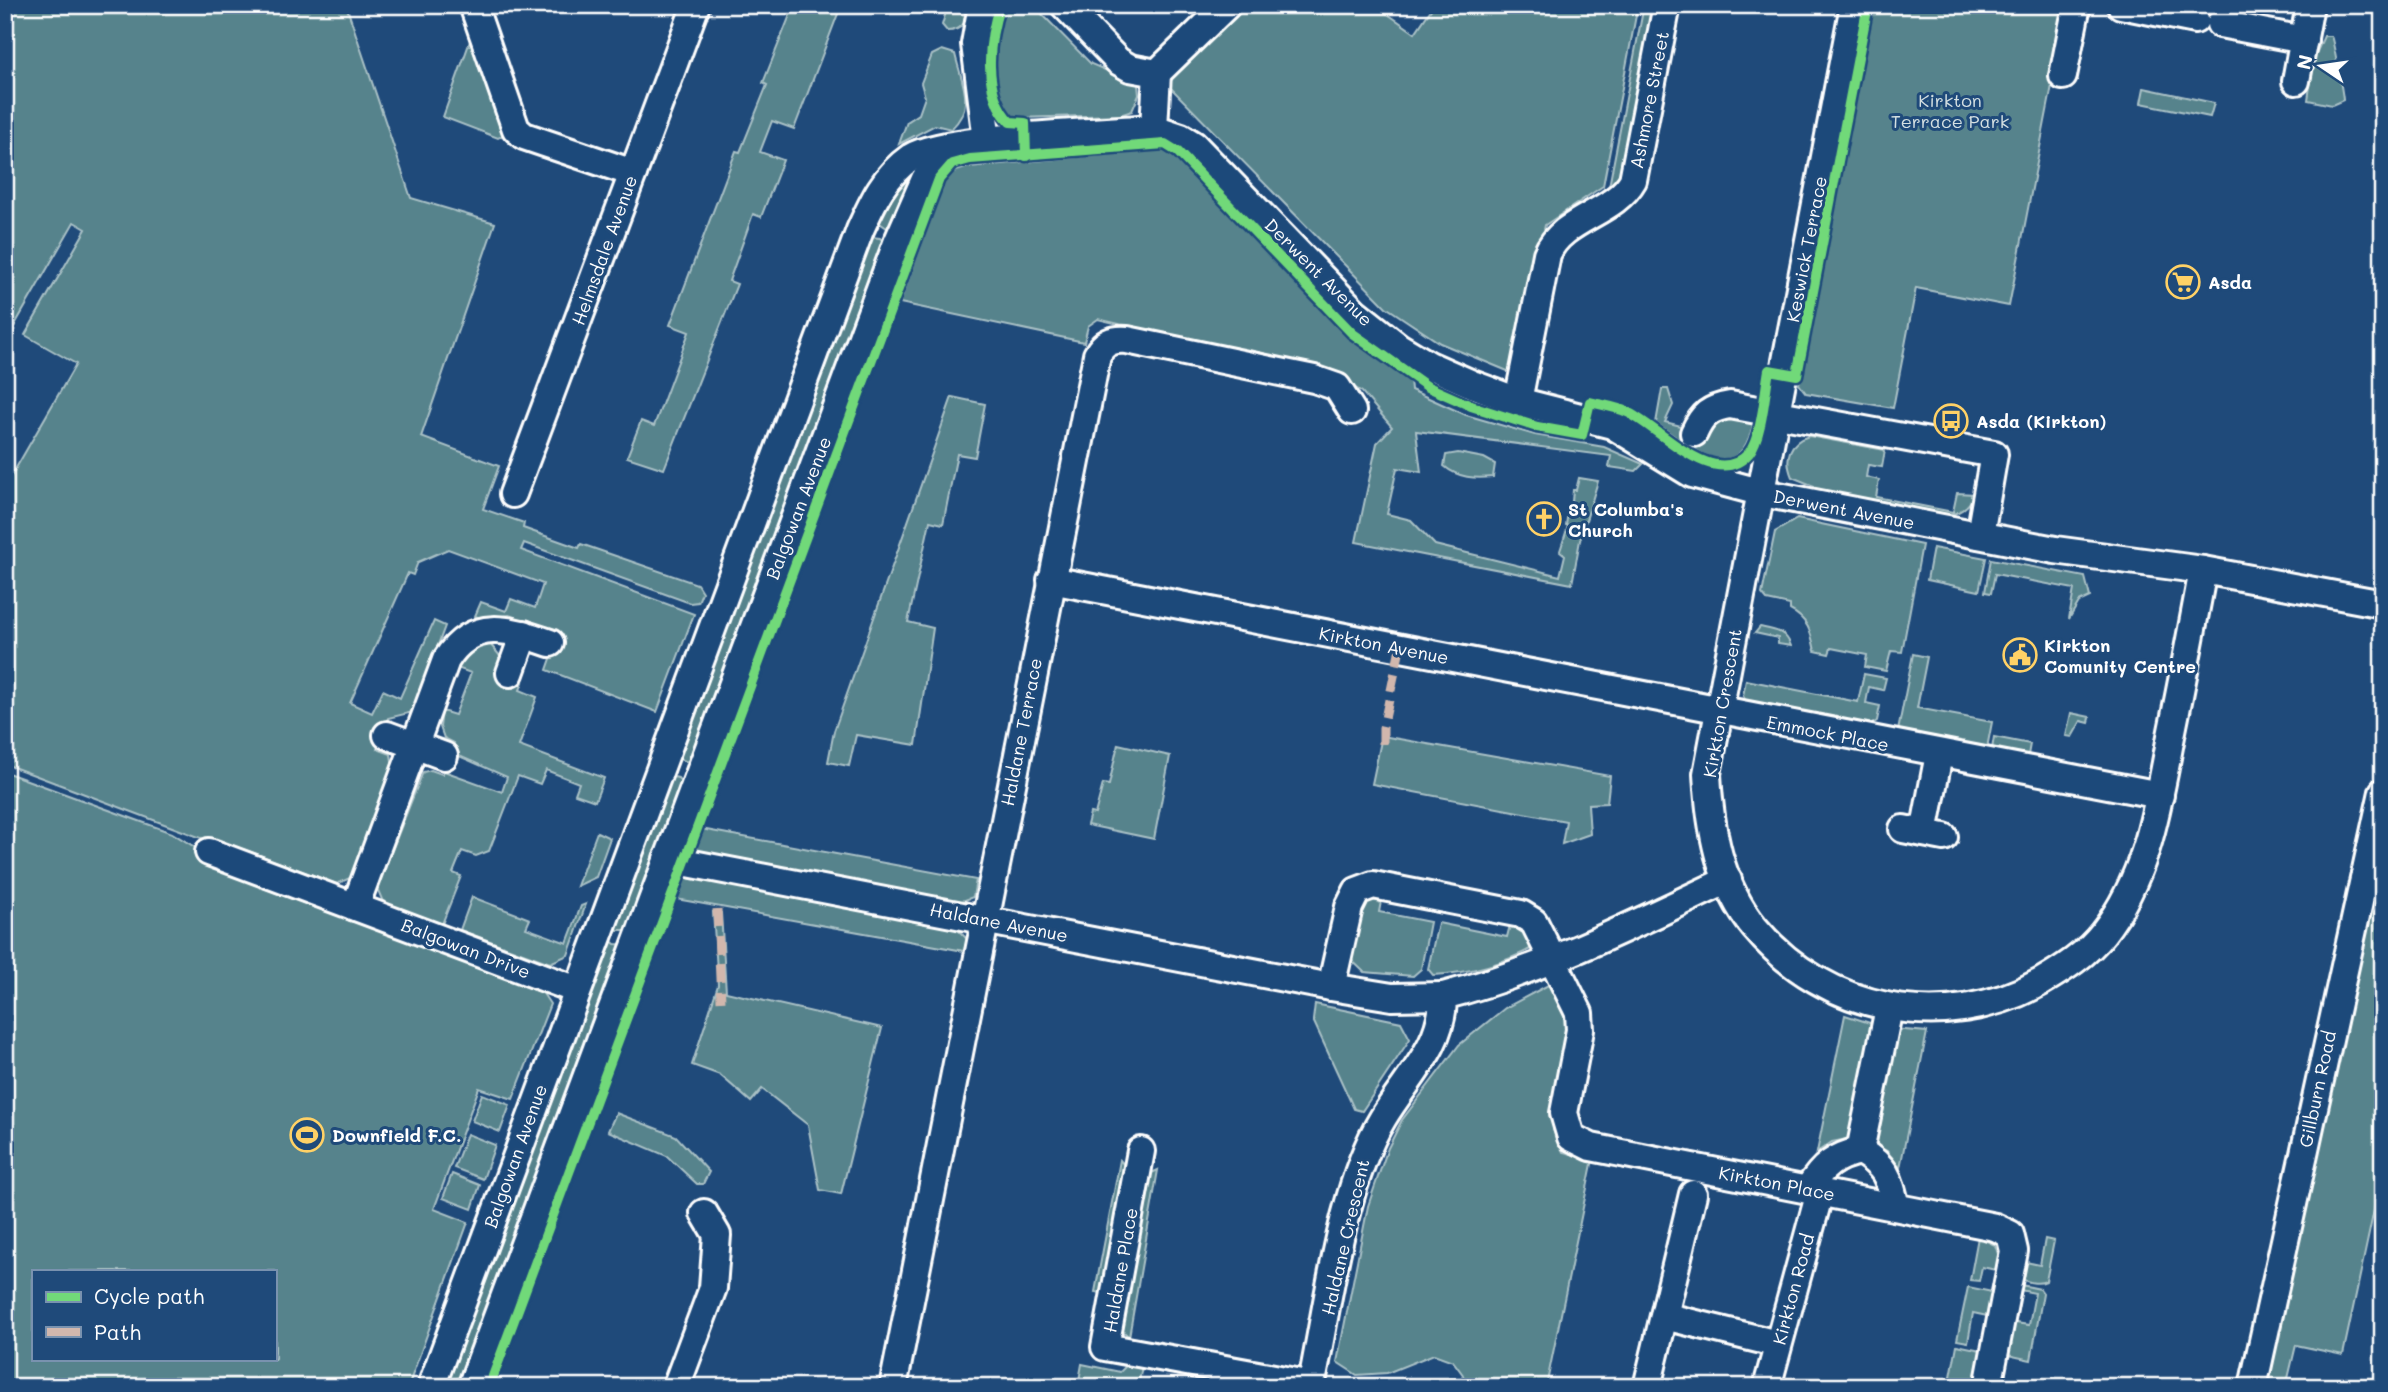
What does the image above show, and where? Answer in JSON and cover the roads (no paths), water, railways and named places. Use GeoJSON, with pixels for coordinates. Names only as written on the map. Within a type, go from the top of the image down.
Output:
{"type":"FeatureCollection","features":[{"type":"Feature","properties":{"kind":"street"},"geometry":{"type":"LineString","coordinates":[[473,5],[516,129],[524,136],[633,173]]}},
{"type":"Feature","properties":{"kind":"street","name":"Helmsdale Avenue"},"geometry":{"type":"LineString","coordinates":[[513,495],[696,5]]}},
{"type":"Feature","properties":{"kind":"street"},"geometry":{"type":"LineString","coordinates":[[982,5],[975,44],[987,141]]}},
{"type":"Feature","properties":{"kind":"street"},"geometry":{"type":"LineString","coordinates":[[1064,5],[1118,61],[1130,68],[1157,73]]}},
{"type":"Feature","properties":{"kind":"street"},"geometry":{"type":"LineString","coordinates":[[1154,128],[1157,73],[1227,5]]}},
{"type":"Feature","properties":{"kind":"street","name":"Ashmore Street"},"geometry":{"type":"LineString","coordinates":[[1518,401],[1548,254],[1553,241],[1625,194],[1633,180],[1667,5]]}},
{"type":"Feature","properties":{"kind":"street","name":"Keswick Terrace"},"geometry":{"type":"LineString","coordinates":[[1763,493],[1854,5]]}},
{"type":"Feature","properties":{"kind":"street"},"geometry":{"type":"LineString","coordinates":[[2063,76],[2077,5]]}},
{"type":"Feature","properties":{"kind":"street"},"geometry":{"type":"LineString","coordinates":[[2121,5],[2304,40]]}},
{"type":"Feature","properties":{"kind":"street"},"geometry":{"type":"LineString","coordinates":[[2296,81],[2310,5]]}},
{"type":"Feature","properties":{"kind":"street","name":"Derwent Avenue"},"geometry":{"type":"LineString","coordinates":[[948,147],[987,141],[1154,128],[1181,137],[1194,145],[1355,312],[1399,347],[1429,365],[1518,401],[1612,425],[1692,474],[1763,493],[2055,550],[2203,570],[2383,604]]}},
{"type":"Feature","properties":{"kind":"street","name":"Balgowan Avenue"},"geometry":{"type":"LineString","coordinates":[[431,1387],[860,230],[873,200],[888,176],[914,155],[948,147]]}},
{"type":"Feature","properties":{"kind":"street","name":"Balgowan Avenue"},"geometry":{"type":"LineString","coordinates":[[471,1387],[897,243],[925,178],[948,147]]}},
{"type":"Feature","properties":{"kind":"street"},"geometry":{"type":"LineString","coordinates":[[860,230],[879,231],[897,243]]}},
{"type":"Feature","properties":{"kind":"street","name":"Haldane Terrace"},"geometry":{"type":"LineString","coordinates":[[893,1387],[983,919],[1097,355],[1102,345],[1115,339],[1127,340],[1314,379],[1337,387],[1352,411]]}},
{"type":"Feature","properties":{"kind":"street"},"geometry":{"type":"LineString","coordinates":[[1694,433],[1701,417],[1714,407],[1730,405],[1994,454],[1980,535]]}},
{"type":"Feature","properties":{"kind":"street","name":"Kirkton Crescent"},"geometry":{"type":"LineString","coordinates":[[1763,493],[1718,712],[1708,788],[1711,830],[1728,880],[1754,926],[1794,965],[1848,996],[1889,1008],[1931,1011],[1977,1007],[2020,993],[2066,968],[2101,935],[2130,893],[2149,844],[2203,570]]}},
{"type":"Feature","properties":{"kind":"street","name":"Kirkton Avenue"},"geometry":{"type":"LineString","coordinates":[[1051,580],[1718,712]]}},
{"type":"Feature","properties":{"kind":"street"},"geometry":{"type":"LineString","coordinates":[[355,907],[446,660],[457,642],[467,635],[498,629],[550,643]]}},
{"type":"Feature","properties":{"kind":"street"},"geometry":{"type":"LineString","coordinates":[[510,673],[524,634]]}},
{"type":"Feature","properties":{"kind":"street","name":"Emmock Place"},"geometry":{"type":"LineString","coordinates":[[1718,712],[2160,795]]}},
{"type":"Feature","properties":{"kind":"street"},"geometry":{"type":"LineString","coordinates":[[387,735],[444,756]]}},
{"type":"Feature","properties":{"kind":"street"},"geometry":{"type":"LineString","coordinates":[[1923,833],[1939,754]]}},
{"type":"Feature","properties":{"kind":"street"},"geometry":{"type":"LineString","coordinates":[[662,760],[698,774]]}},
{"type":"Feature","properties":{"kind":"street","name":"Gillburn Road"},"geometry":{"type":"LineString","coordinates":[[2253,1387],[2383,792]]}},
{"type":"Feature","properties":{"kind":"street","name":"Balgowan Drive"},"geometry":{"type":"LineString","coordinates":[[209,852],[577,990]]}},
{"type":"Feature","properties":{"kind":"street","name":"Haldane Avenue"},"geometry":{"type":"LineString","coordinates":[[667,859],[1392,998],[1443,996]]}},
{"type":"Feature","properties":{"kind":"street"},"geometry":{"type":"LineString","coordinates":[[1443,996],[1499,981],[1555,961],[1728,880]]}},
{"type":"Feature","properties":{"kind":"street"},"geometry":{"type":"LineString","coordinates":[[1331,987],[1349,907],[1357,891],[1373,885],[1521,914],[1534,922],[1555,961]]}},
{"type":"Feature","properties":{"kind":"street"},"geometry":{"type":"LineString","coordinates":[[601,926],[617,936],[636,939]]}},
{"type":"Feature","properties":{"kind":"street","name":"Kirkton Place"},"geometry":{"type":"LineString","coordinates":[[1555,961],[1579,1013],[1580,1030],[1564,1113],[1571,1137],[1591,1147],[1995,1227],[2010,1234],[2014,1251],[1988,1387]]}},
{"type":"Feature","properties":{"kind":"street","name":"Haldane Crescent"},"geometry":{"type":"LineString","coordinates":[[1312,1386],[1349,1201],[1366,1146],[1433,1042],[1443,1017],[1443,996]]}},
{"type":"Feature","properties":{"kind":"street"},"geometry":{"type":"LineString","coordinates":[[1860,1152],[1889,1008]]}},
{"type":"Feature","properties":{"kind":"street","name":"Haldane Place"},"geometry":{"type":"LineString","coordinates":[[1142,1152],[1105,1347],[1312,1386]]}},
{"type":"Feature","properties":{"kind":"street"},"geometry":{"type":"LineString","coordinates":[[1814,1191],[1821,1169],[1839,1155],[1860,1152],[1879,1163],[1889,1180],[1896,1207]]}},
{"type":"Feature","properties":{"kind":"street","name":"Kirkton Road"},"geometry":{"type":"LineString","coordinates":[[1767,1387],[1814,1191]]}},
{"type":"Feature","properties":{"kind":"street"},"geometry":{"type":"LineString","coordinates":[[1647,1387],[1693,1194]]}},
{"type":"Feature","properties":{"kind":"street"},"geometry":{"type":"LineString","coordinates":[[676,1387],[713,1288],[717,1235],[705,1213]]}},
{"type":"Feature","properties":{"kind":"street"},"geometry":{"type":"LineString","coordinates":[[1664,1316],[1778,1344]]}},
{"type":"Feature","properties":{"kind":"place","name":"Asda"},"geometry":{"type":"Point","coordinates":[2183,282]}},
{"type":"Feature","properties":{"kind":"place","name":"Asda (Kirkton)"},"geometry":{"type":"Point","coordinates":[1951,421]}},
{"type":"Feature","properties":{"kind":"place","name":"St Columba's Church"},"geometry":{"type":"Point","coordinates":[1544,519]}},
{"type":"Feature","properties":{"kind":"place","name":"Kirkton Comunity Centre"},"geometry":{"type":"Point","coordinates":[2020,655]}},
{"type":"Feature","properties":{"kind":"place","name":"Downfield F.C."},"geometry":{"type":"Point","coordinates":[307,1135]}},
{"type":"Feature","properties":{"kind":"park label","name":"Kirkton Terrace Park"},"geometry":{"type":"Point","coordinates":[1950,110]}}]}
